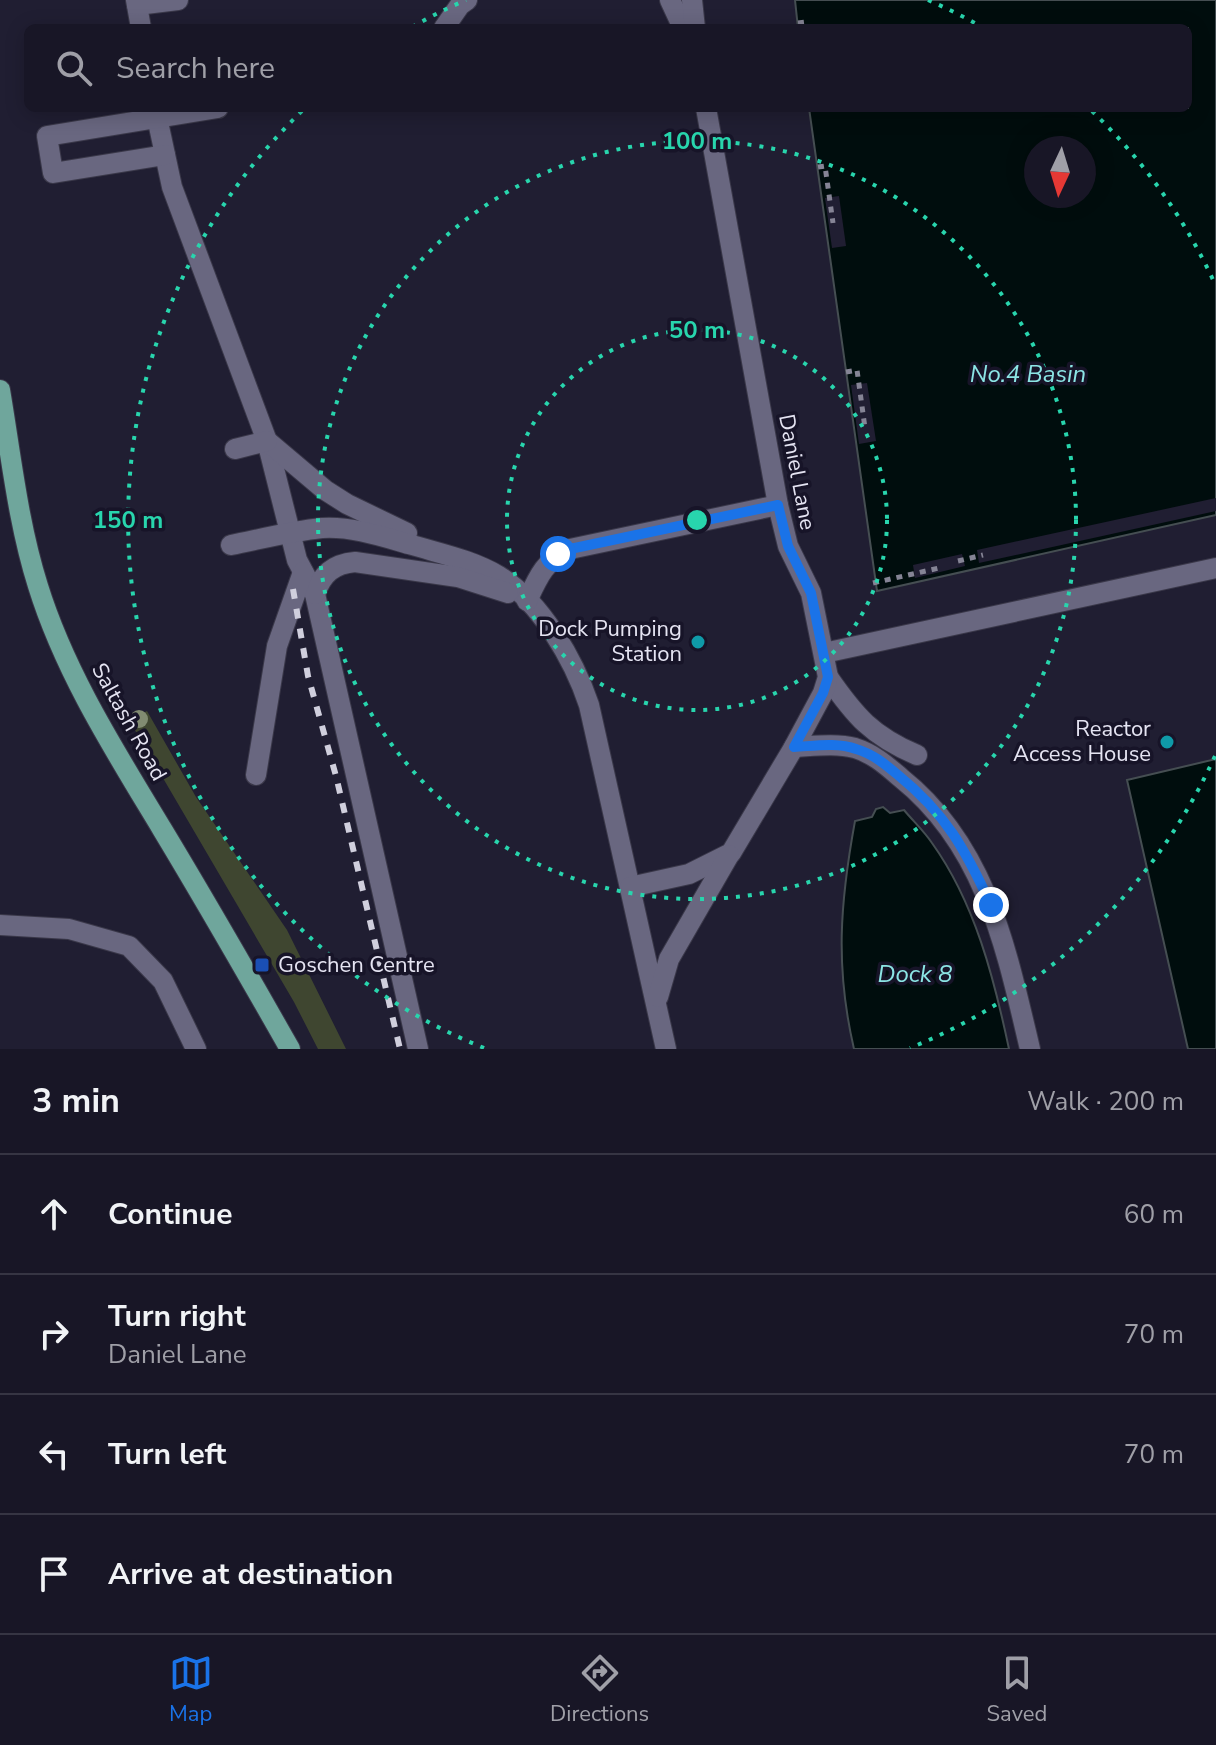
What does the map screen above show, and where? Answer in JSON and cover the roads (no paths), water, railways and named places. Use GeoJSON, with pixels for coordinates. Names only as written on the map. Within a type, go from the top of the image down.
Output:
{"type":"FeatureCollection","features":[{"type":"Feature","properties":{"kind":"main road","name":"Saltash Road"},"geometry":{"type":"LineString","coordinates":[[0,390],[8,488],[37,585],[70,667],[122,763],[230,942],[290,1049]]}},
{"type":"Feature","properties":{"kind":"lane"},"geometry":{"type":"LineString","coordinates":[[140,24],[136,3],[178,0]]}},
{"type":"Feature","properties":{"kind":"lane"},"geometry":{"type":"LineString","coordinates":[[447,24],[467,0]]}},
{"type":"Feature","properties":{"kind":"lane"},"geometry":{"type":"LineString","coordinates":[[670,0],[681,24]]}},
{"type":"Feature","properties":{"kind":"lane"},"geometry":{"type":"LineString","coordinates":[[692,0],[695,24]]}},
{"type":"Feature","properties":{"kind":"lane","name":"Daniel Lane"},"geometry":{"type":"LineString","coordinates":[[707,112],[778,505],[788,546],[811,593],[828,677]]}},
{"type":"Feature","properties":{"kind":"lane"},"geometry":{"type":"LineString","coordinates":[[165,155],[53,173],[47,136],[156,113],[172,187],[267,441],[297,560],[315,594],[418,1049]]}},
{"type":"Feature","properties":{"kind":"lane"},"geometry":{"type":"LineString","coordinates":[[235,449],[267,441]]}},
{"type":"Feature","properties":{"kind":"lane"},"geometry":{"type":"LineString","coordinates":[[267,441],[325,490],[347,504],[509,583],[557,639],[582,685],[589,705],[666,1049]]}},
{"type":"Feature","properties":{"kind":"lane"},"geometry":{"type":"LineString","coordinates":[[527,601],[542,568],[549,560],[570,549],[778,505]]}},
{"type":"Feature","properties":{"kind":"lane"},"geometry":{"type":"LineString","coordinates":[[231,545],[321,528],[366,533],[473,563]]}},
{"type":"Feature","properties":{"kind":"lane"},"geometry":{"type":"LineString","coordinates":[[315,594],[329,570],[355,562],[458,577],[527,601]]}},
{"type":"Feature","properties":{"kind":"lane"},"geometry":{"type":"LineString","coordinates":[[824,653],[1216,568]]}},
{"type":"Feature","properties":{"kind":"lane"},"geometry":{"type":"LineString","coordinates":[[256,775],[277,646],[303,572]]}},
{"type":"Feature","properties":{"kind":"lane"},"geometry":{"type":"LineString","coordinates":[[656,1005],[669,959],[794,747],[823,693],[828,677]]}},
{"type":"Feature","properties":{"kind":"lane"},"geometry":{"type":"LineString","coordinates":[[794,747],[824,745],[917,755],[883,739],[865,726],[828,677]]}},
{"type":"Feature","properties":{"kind":"lane"},"geometry":{"type":"LineString","coordinates":[[853,747],[875,756],[925,797],[962,846],[991,905],[1007,950],[1030,1049]]}},
{"type":"Feature","properties":{"kind":"lane"},"geometry":{"type":"LineString","coordinates":[[630,887],[689,874],[731,853]]}},
{"type":"Feature","properties":{"kind":"lane"},"geometry":{"type":"LineString","coordinates":[[0,925],[69,929],[129,946],[163,981],[196,1049]]}},
{"type":"Feature","properties":{"kind":"water","name":"No.4 Basin"},"geometry":{"type":"Polygon","coordinates":[[[795,0],[1216,0],[1216,515],[877,591],[810,112],[1192,112],[1192,24],[798,24],[795,0]]]}},
{"type":"Feature","properties":{"kind":"water"},"geometry":{"type":"Polygon","coordinates":[[[1216,759],[1216,1049],[1188,1049],[1127,780],[1216,759]]]}},
{"type":"Feature","properties":{"kind":"water","name":"Dock 8"},"geometry":{"type":"Polygon","coordinates":[[[883,807],[890,813],[904,810],[926,834],[947,866],[981,942],[1009,1049],[854,1049],[842,962],[846,880],[855,821],[872,817],[876,809],[883,807]]]}},
{"type":"Feature","properties":{"kind":"railway"},"geometry":{"type":"LineString","coordinates":[[293,589],[308,676],[336,776],[400,1049]]}},
{"type":"Feature","properties":{"kind":"place","name":"Dock Pumping Station"},"geometry":{"type":"Point","coordinates":[698,642]}},
{"type":"Feature","properties":{"kind":"place","name":"Reactor Access House"},"geometry":{"type":"Point","coordinates":[1167,742]}},
{"type":"Feature","properties":{"kind":"place","name":"Goschen Centre"},"geometry":{"type":"Point","coordinates":[262,965]}}]}
